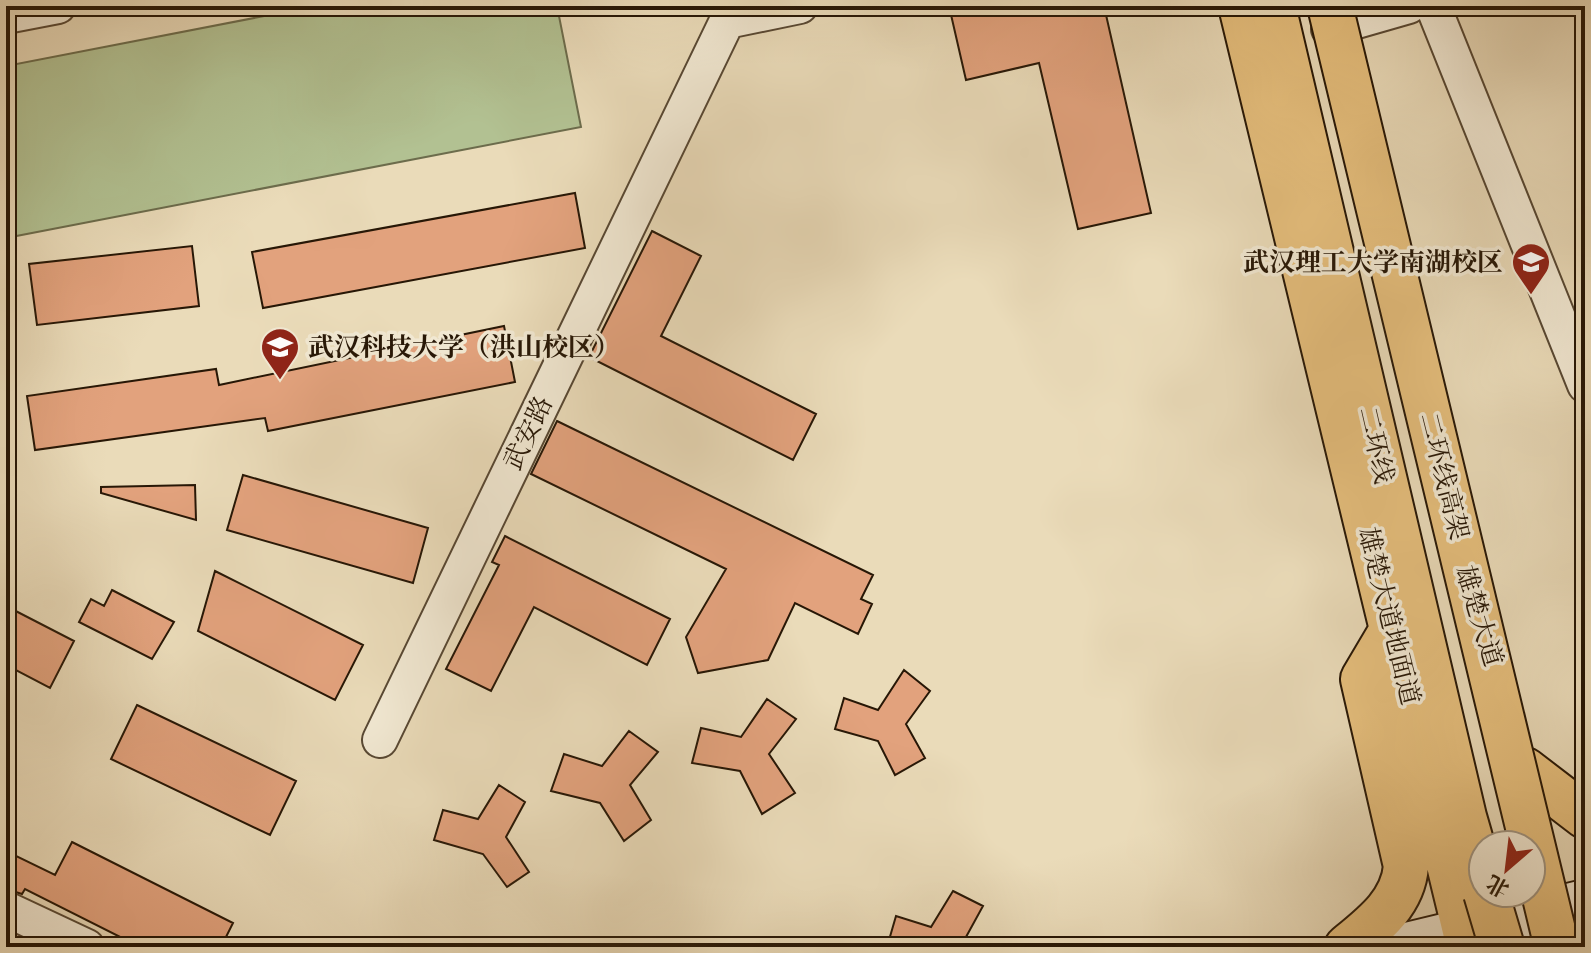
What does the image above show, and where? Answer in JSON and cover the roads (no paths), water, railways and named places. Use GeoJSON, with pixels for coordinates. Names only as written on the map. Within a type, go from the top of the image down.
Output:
{"type":"FeatureCollection","features":[{"type":"Feature","properties":{"kind":"main road","name":"雄楚大道地面道"},"geometry":{"type":"LineString","coordinates":[[1241,6],[1392,630],[1479,942]]}},
{"type":"Feature","properties":{"kind":"main road","name":"二环线"},"geometry":{"type":"LineString","coordinates":[[1273,6],[1467,829]]}},
{"type":"Feature","properties":{"kind":"main road","name":"雄楚大道"},"geometry":{"type":"LineString","coordinates":[[1327,14],[1446,509],[1525,770],[1563,925]]}},
{"type":"Feature","properties":{"kind":"main road","name":"二环线高架"},"geometry":{"type":"LineString","coordinates":[[1327,14],[1563,925]]}},
{"type":"Feature","properties":{"kind":"main road"},"geometry":{"type":"LineString","coordinates":[[1347,947],[1383,915],[1404,884],[1406,866],[1363,679],[1392,630]]}},
{"type":"Feature","properties":{"kind":"main road"},"geometry":{"type":"LineString","coordinates":[[1525,770],[1585,816]]}},
{"type":"Feature","properties":{"kind":"main road"},"geometry":{"type":"LineString","coordinates":[[1479,942],[1484,909]]}},
{"type":"Feature","properties":{"kind":"main road"},"geometry":{"type":"LineString","coordinates":[[1399,947],[1479,942],[1563,925],[1585,942]]}},
{"type":"Feature","properties":{"kind":"street"},"geometry":{"type":"LineString","coordinates":[[6,16],[58,6]]}},
{"type":"Feature","properties":{"kind":"street","name":"武安路"},"geometry":{"type":"LineString","coordinates":[[380,740],[727,21],[800,6]]}},
{"type":"Feature","properties":{"kind":"street"},"geometry":{"type":"LineString","coordinates":[[1327,14],[1409,6]]}},
{"type":"Feature","properties":{"kind":"street"},"geometry":{"type":"LineString","coordinates":[[1433,6],[1585,385]]}},
{"type":"Feature","properties":{"kind":"street"},"geometry":{"type":"LineString","coordinates":[[17,925],[87,947]]}},
{"type":"Feature","properties":{"kind":"place","name":"武汉理工大学南湖校区"},"geometry":{"type":"Point","coordinates":[1531,296]}},
{"type":"Feature","properties":{"kind":"place","name":"武汉科技大学（洪山校区）"},"geometry":{"type":"Point","coordinates":[280,381]}}]}
